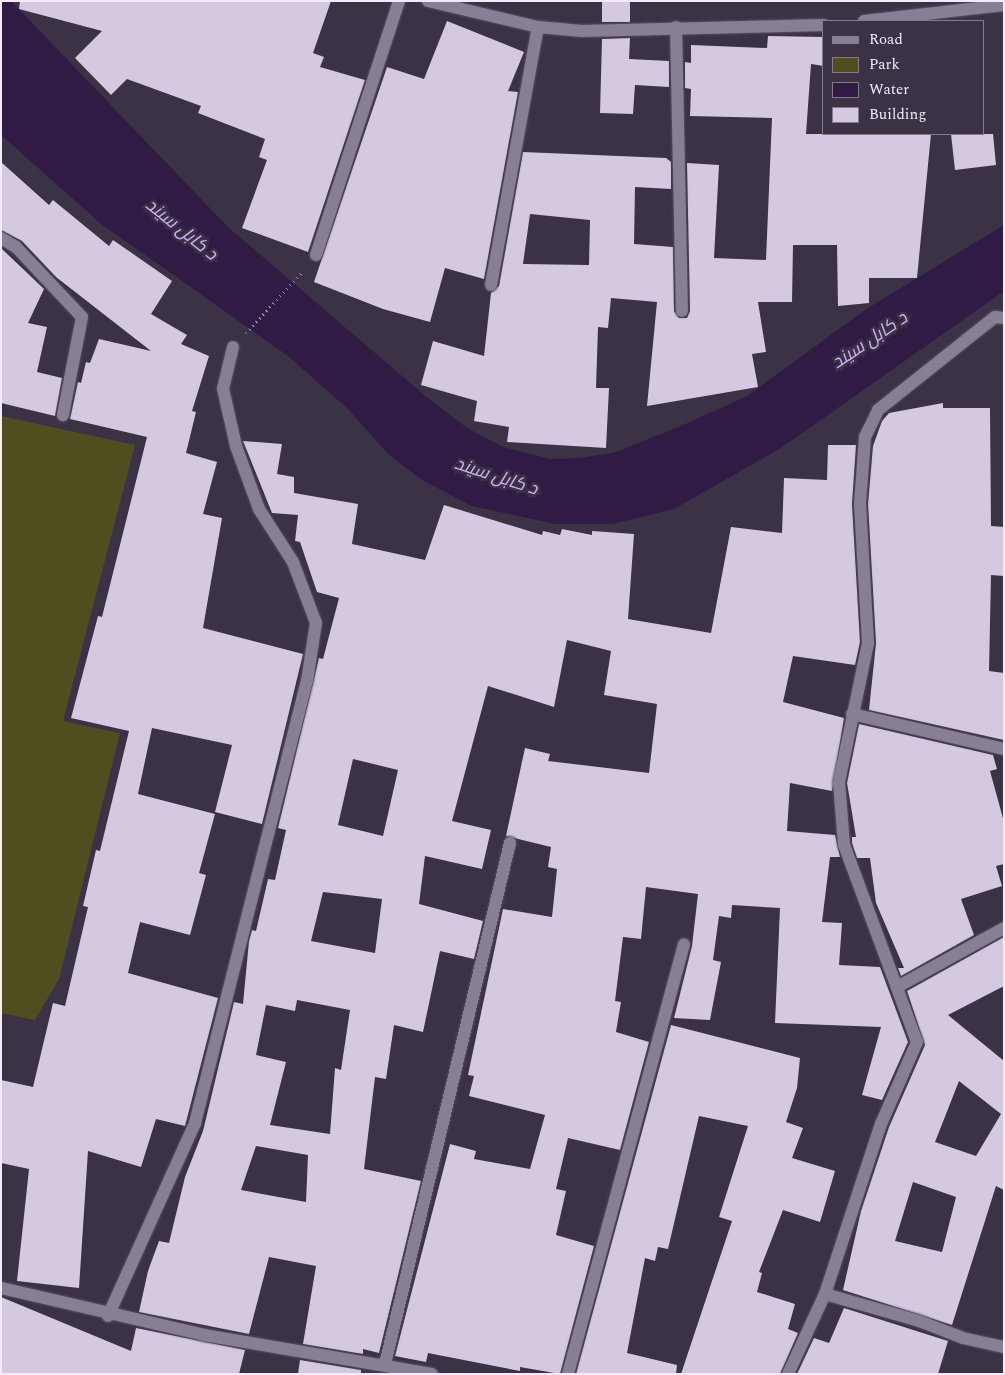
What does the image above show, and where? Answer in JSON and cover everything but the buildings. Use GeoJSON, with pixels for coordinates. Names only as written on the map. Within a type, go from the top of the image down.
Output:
{"type":"FeatureCollection","features":[{"type":"Feature","properties":{"kind":"street"},"geometry":{"type":"LineString","coordinates":[[316,256],[399,1]]}},
{"type":"Feature","properties":{"kind":"street"},"geometry":{"type":"LineString","coordinates":[[428,1],[538,27],[582,31],[676,27],[822,25]]}},
{"type":"Feature","properties":{"kind":"street"},"geometry":{"type":"LineString","coordinates":[[886,20],[975,16],[1003,4]]}},
{"type":"Feature","properties":{"kind":"street"},"geometry":{"type":"LineString","coordinates":[[491,285],[538,27]]}},
{"type":"Feature","properties":{"kind":"street"},"geometry":{"type":"LineString","coordinates":[[676,27],[682,311]]}},
{"type":"Feature","properties":{"kind":"street"},"geometry":{"type":"LineString","coordinates":[[1,238],[55,286],[82,317],[63,415]]}},
{"type":"Feature","properties":{"kind":"street"},"geometry":{"type":"LineString","coordinates":[[788,1374],[825,1294],[881,1124],[917,1042],[844,845],[839,782],[868,644],[860,504],[865,437],[878,410],[995,316],[1004,318]]}},
{"type":"Feature","properties":{"kind":"street"},"geometry":{"type":"LineString","coordinates":[[108,1316],[194,1123],[307,681],[316,623],[293,562],[259,509],[236,446],[223,389],[233,348]]}},
{"type":"Feature","properties":{"kind":"street"},"geometry":{"type":"LineString","coordinates":[[852,714],[1004,748]]}},
{"type":"Feature","properties":{"kind":"street"},"geometry":{"type":"LineString","coordinates":[[385,1364],[510,843]]}},
{"type":"Feature","properties":{"kind":"street"},"geometry":{"type":"LineString","coordinates":[[898,987],[1004,928]]}},
{"type":"Feature","properties":{"kind":"street"},"geometry":{"type":"LineString","coordinates":[[568,1374],[684,944]]}},
{"type":"Feature","properties":{"kind":"street"},"geometry":{"type":"LineString","coordinates":[[1,1288],[108,1316],[385,1364],[432,1374]]}},
{"type":"Feature","properties":{"kind":"street"},"geometry":{"type":"LineString","coordinates":[[825,1294],[920,1321],[963,1338],[1004,1347]]}},
{"type":"Feature","properties":{"kind":"path"},"geometry":{"type":"LineString","coordinates":[[233,348],[316,256]]}},
{"type":"Feature","properties":{"kind":"green space"},"geometry":{"type":"Polygon","coordinates":[[[1,416],[135,445],[63,721],[120,733],[59,979],[35,1020],[1,1013],[1,416]]]}},
{"type":"Feature","properties":{"kind":"water","name":"د کابل سيند"},"geometry":{"type":"Polygon","coordinates":[[[1,1],[11,1],[228,227],[423,394],[467,428],[503,447],[550,459],[579,458],[613,453],[681,426],[747,396],[868,308],[1004,225],[1004,291],[781,448],[674,509],[612,524],[556,524],[472,506],[422,480],[389,455],[348,409],[288,356],[100,223],[1,135],[1,1]]]}}]}
